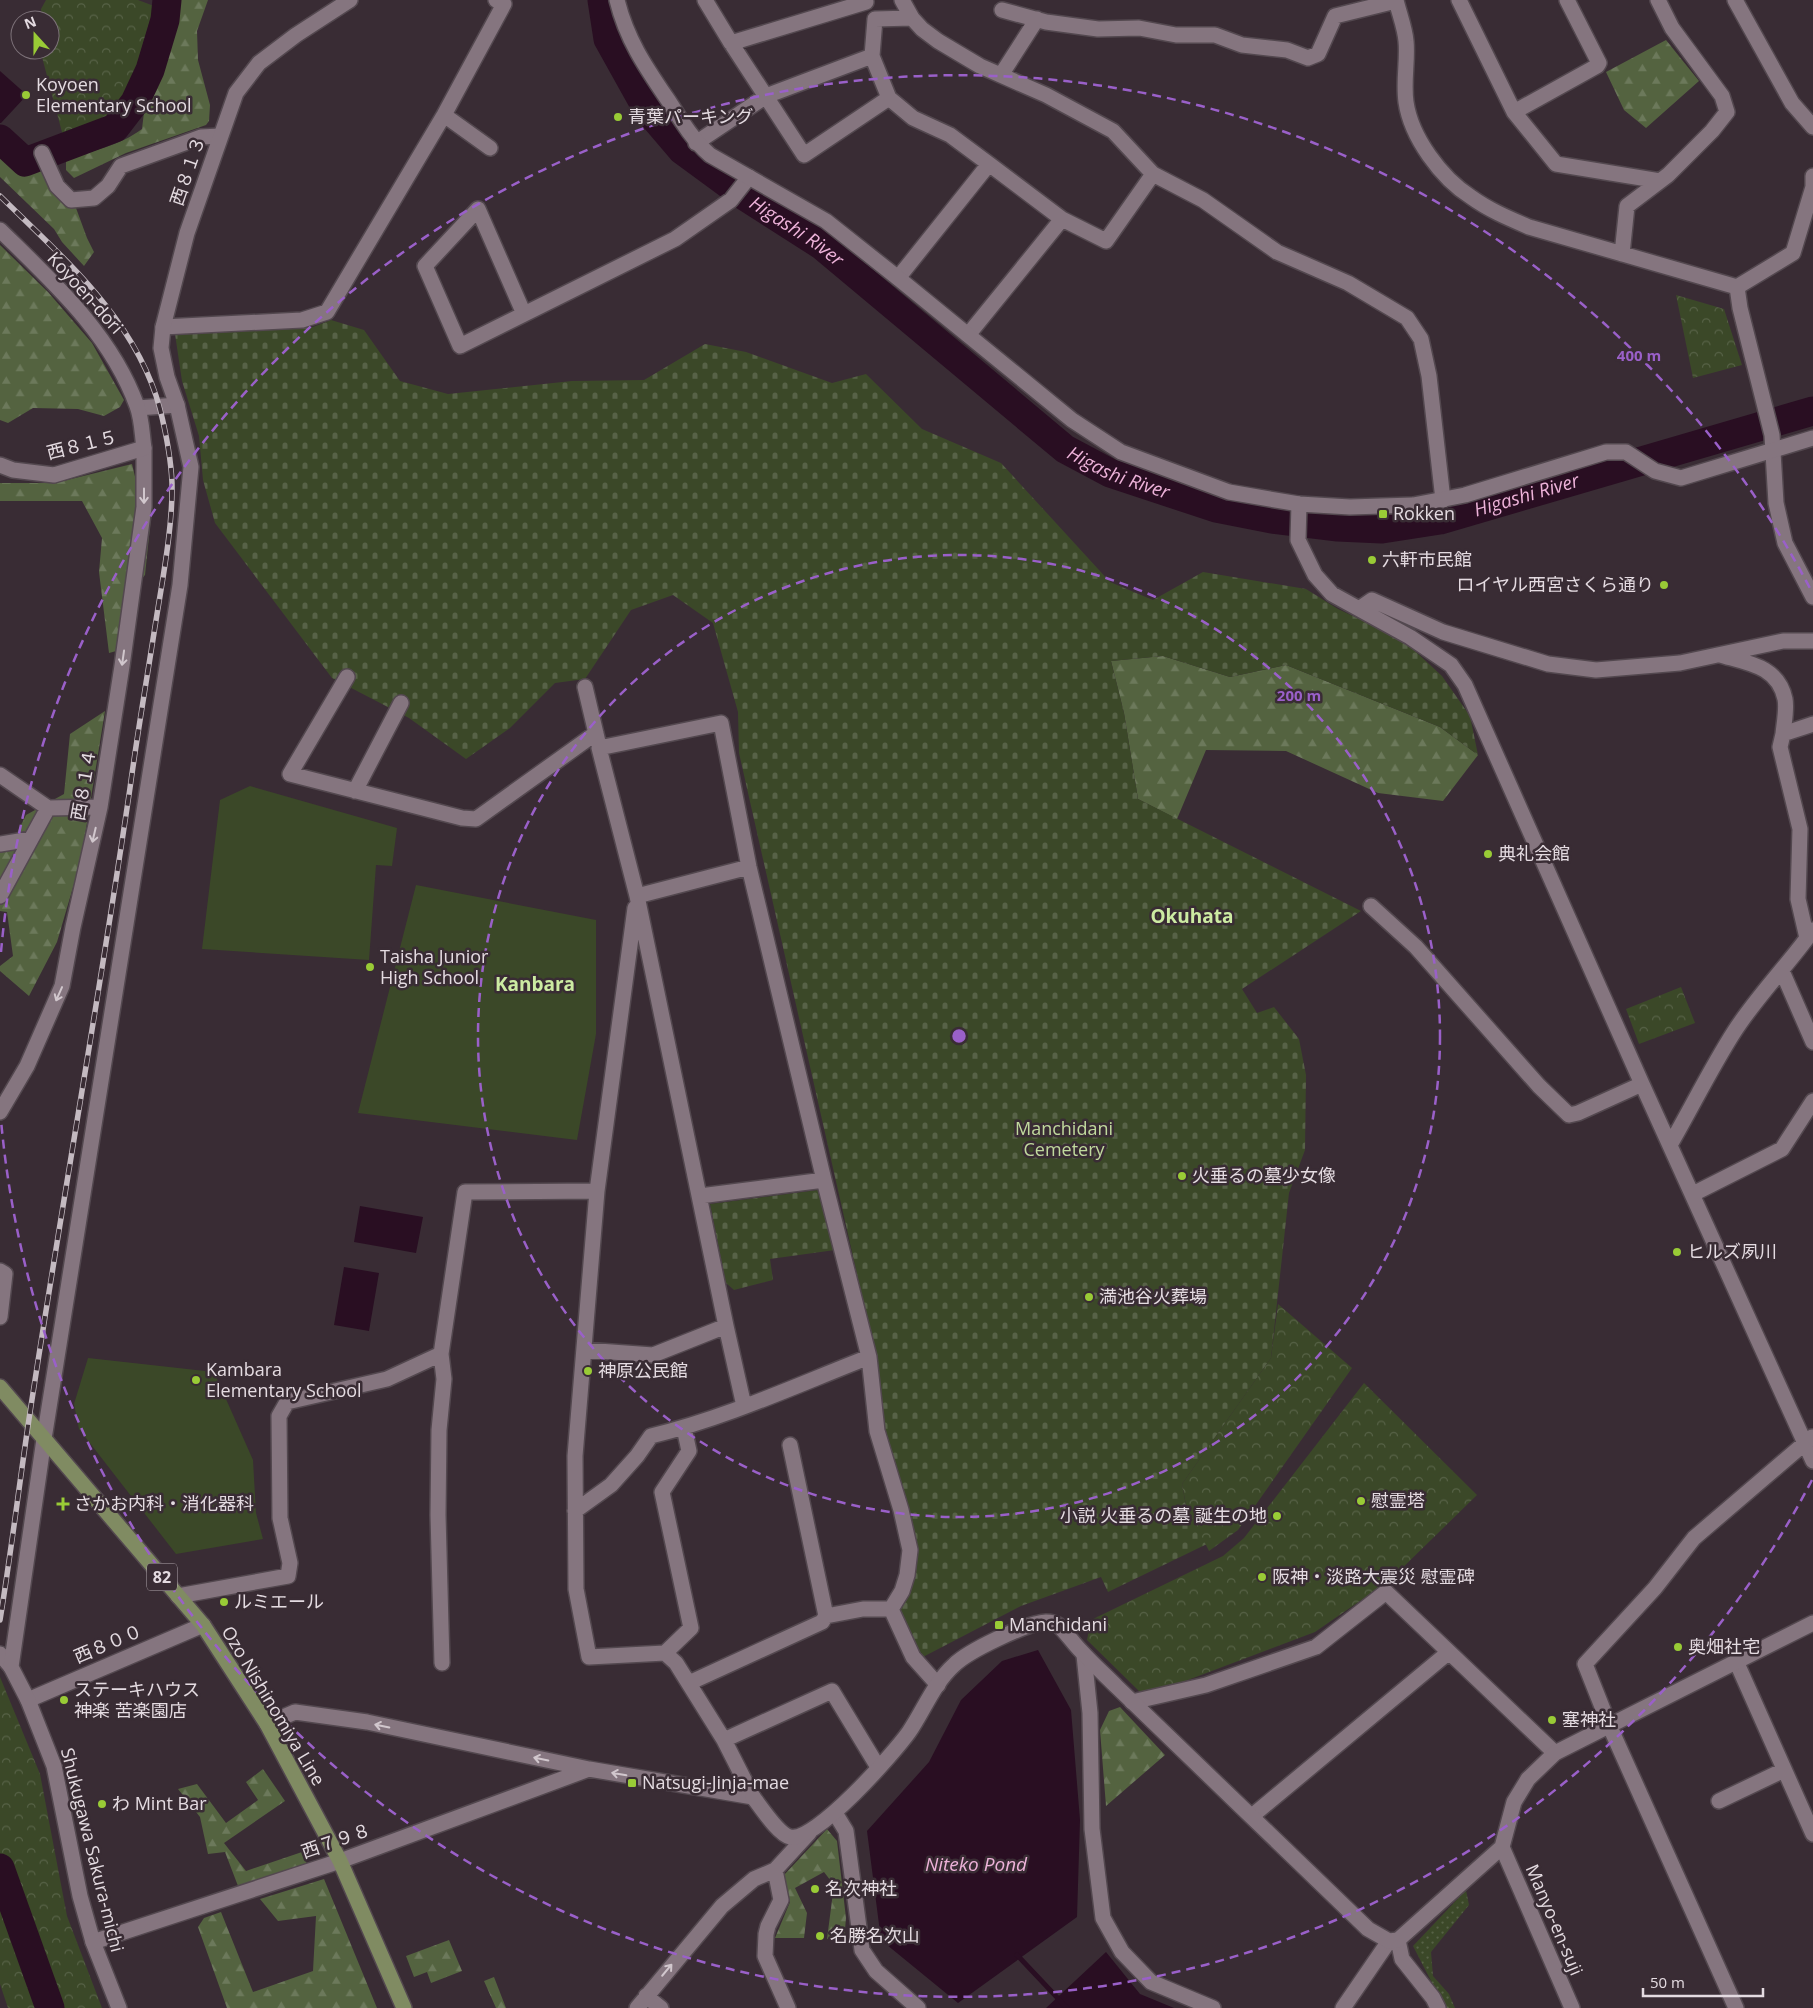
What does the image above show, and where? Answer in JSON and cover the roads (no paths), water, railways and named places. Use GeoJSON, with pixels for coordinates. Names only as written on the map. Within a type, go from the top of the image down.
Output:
{"type":"FeatureCollection","features":[{"type":"Feature","properties":{"kind":"main road","name":"Ozo Nishinomiya Line"},"geometry":{"type":"LineString","coordinates":[[0,1387],[203,1625],[267,1724],[340,1861],[404,2008]]}},
{"type":"Feature","properties":{"kind":"street","name":"西８１３"},"geometry":{"type":"LineString","coordinates":[[44,1439],[180,585],[191,466],[177,405],[163,360],[161,348],[163,327],[187,233],[236,93],[259,63],[296,35],[350,0]]}},
{"type":"Feature","properties":{"kind":"street"},"geometry":{"type":"LineString","coordinates":[[163,327],[302,320],[327,312],[444,115],[504,4],[496,0]]}},
{"type":"Feature","properties":{"kind":"street"},"geometry":{"type":"LineString","coordinates":[[617,0],[623,23],[636,53],[696,143],[710,155],[826,222],[898,278],[1072,420],[1121,452],[1229,492],[1299,510],[1412,505],[1443,500],[1534,476],[1606,452],[1626,452],[1655,471],[1681,478],[1772,443],[1813,438]]}},
{"type":"Feature","properties":{"kind":"street"},"geometry":{"type":"LineString","coordinates":[[705,0],[804,155],[889,98]]}},
{"type":"Feature","properties":{"kind":"street"},"geometry":{"type":"LineString","coordinates":[[902,0],[912,18],[922,29],[938,41],[980,66],[1046,95],[1113,131],[1153,174],[1203,200],[1277,252],[1348,282],[1407,318],[1421,339],[1429,376],[1443,500]]}},
{"type":"Feature","properties":{"kind":"street"},"geometry":{"type":"LineString","coordinates":[[1458,0],[1514,112],[1556,164],[1660,181]]}},
{"type":"Feature","properties":{"kind":"street"},"geometry":{"type":"LineString","coordinates":[[1514,112],[1597,66],[1599,63],[1567,0]]}},
{"type":"Feature","properties":{"kind":"street"},"geometry":{"type":"LineString","coordinates":[[1622,254],[1627,206],[1660,181],[1712,131],[1727,112],[1722,96],[1672,28],[1658,0]]}},
{"type":"Feature","properties":{"kind":"street"},"geometry":{"type":"LineString","coordinates":[[1735,0],[1792,103],[1813,128]]}},
{"type":"Feature","properties":{"kind":"street"},"geometry":{"type":"LineString","coordinates":[[731,43],[866,1],[875,19],[872,56],[889,98],[913,118],[950,136],[1062,219],[1106,241],[1153,174]]}},
{"type":"Feature","properties":{"kind":"street"},"geometry":{"type":"LineString","coordinates":[[1002,10],[1038,19],[1098,29],[1138,28],[1176,35],[1215,35],[1242,45],[1287,50],[1308,58],[1318,54],[1335,16],[1396,1],[1406,40],[1404,72],[1406,103],[1415,132],[1447,176],[1469,196],[1497,214],[1528,226],[1738,287],[1793,253],[1813,187],[1813,176]]}},
{"type":"Feature","properties":{"kind":"street"},"geometry":{"type":"LineString","coordinates":[[875,19],[912,18]]}},
{"type":"Feature","properties":{"kind":"street"},"geometry":{"type":"LineString","coordinates":[[1001,75],[1038,19]]}},
{"type":"Feature","properties":{"kind":"street"},"geometry":{"type":"LineString","coordinates":[[696,143],[766,96],[872,56]]}},
{"type":"Feature","properties":{"kind":"street"},"geometry":{"type":"LineString","coordinates":[[444,115],[490,148]]}},
{"type":"Feature","properties":{"kind":"street"},"geometry":{"type":"LineString","coordinates":[[42,153],[57,186],[71,200],[86,199],[94,198],[108,186],[121,166],[201,137],[220,136]]}},
{"type":"Feature","properties":{"kind":"street"},"geometry":{"type":"LineString","coordinates":[[898,278],[989,164]]}},
{"type":"Feature","properties":{"kind":"street"},"geometry":{"type":"LineString","coordinates":[[524,314],[478,209],[425,266],[460,346],[675,239],[731,200],[749,177]]}},
{"type":"Feature","properties":{"kind":"street"},"geometry":{"type":"LineString","coordinates":[[968,335],[1062,219]]}},
{"type":"Feature","properties":{"kind":"street","name":"Koyoen-dori"},"geometry":{"type":"LineString","coordinates":[[0,230],[94,327],[115,357],[138,408],[144,448]]}},
{"type":"Feature","properties":{"kind":"street"},"geometry":{"type":"LineString","coordinates":[[1738,287],[1740,308],[1768,416],[1772,443],[1776,503],[1785,544],[1813,597]]}},
{"type":"Feature","properties":{"kind":"street"},"geometry":{"type":"LineString","coordinates":[[138,408],[177,405]]}},
{"type":"Feature","properties":{"kind":"street","name":"西８１５"},"geometry":{"type":"LineString","coordinates":[[0,465],[12,470],[54,475],[144,448]]}},
{"type":"Feature","properties":{"kind":"street","name":"西８１４"},"geometry":{"type":"LineString","coordinates":[[0,1112],[27,1066],[62,986],[100,807],[144,507],[144,448]]}},
{"type":"Feature","properties":{"kind":"street"},"geometry":{"type":"LineString","coordinates":[[1299,510],[1298,540],[1315,576],[1332,594],[1410,637],[1451,665],[1465,685],[1692,1194],[1809,1439],[1813,1461]]}},
{"type":"Feature","properties":{"kind":"street"},"geometry":{"type":"LineString","coordinates":[[1359,609],[1372,600],[1443,632],[1548,664],[1596,670],[1680,663],[1783,641],[1813,641]]}},
{"type":"Feature","properties":{"kind":"street"},"geometry":{"type":"LineString","coordinates":[[1670,1144],[1734,1032],[1758,998],[1782,971],[1810,934],[1798,899],[1800,829],[1780,747],[1783,734],[1785,700],[1779,683],[1767,670],[1719,655]]}},
{"type":"Feature","properties":{"kind":"street"},"geometry":{"type":"LineString","coordinates":[[347,677],[290,774],[462,818],[476,819],[598,741],[721,723],[749,867],[824,1180],[869,1357],[878,1431],[901,1510],[910,1550],[907,1575],[902,1591],[891,1609]]}},
{"type":"Feature","properties":{"kind":"street"},"geometry":{"type":"LineString","coordinates":[[585,686],[637,896],[744,1406]]}},
{"type":"Feature","properties":{"kind":"street"},"geometry":{"type":"LineString","coordinates":[[355,790],[401,703]]}},
{"type":"Feature","properties":{"kind":"street"},"geometry":{"type":"LineString","coordinates":[[1783,734],[1813,724]]}},
{"type":"Feature","properties":{"kind":"street"},"geometry":{"type":"LineString","coordinates":[[1,777],[48,808],[100,807]]}},
{"type":"Feature","properties":{"kind":"street"},"geometry":{"type":"LineString","coordinates":[[0,896],[48,808]]}},
{"type":"Feature","properties":{"kind":"street"},"geometry":{"type":"LineString","coordinates":[[0,844],[31,839]]}},
{"type":"Feature","properties":{"kind":"street"},"geometry":{"type":"LineString","coordinates":[[637,896],[749,867]]}},
{"type":"Feature","properties":{"kind":"street"},"geometry":{"type":"LineString","coordinates":[[637,896],[597,1191],[575,1456],[576,1588],[589,1657],[665,1654],[676,1663],[690,1683],[724,1740],[753,1797],[786,1834],[796,1837],[809,1833]]}},
{"type":"Feature","properties":{"kind":"street"},"geometry":{"type":"LineString","coordinates":[[1371,906],[1416,947],[1539,1086],[1568,1115],[1578,1114],[1642,1084]]}},
{"type":"Feature","properties":{"kind":"street"},"geometry":{"type":"LineString","coordinates":[[1782,971],[1813,1042]]}},
{"type":"Feature","properties":{"kind":"street"},"geometry":{"type":"LineString","coordinates":[[1692,1194],[1782,1149],[1813,1100]]}},
{"type":"Feature","properties":{"kind":"street"},"geometry":{"type":"LineString","coordinates":[[700,1196],[824,1180]]}},
{"type":"Feature","properties":{"kind":"street"},"geometry":{"type":"LineString","coordinates":[[442,1663],[438,1515],[439,1430],[444,1379],[441,1354],[465,1192],[597,1191]]}},
{"type":"Feature","properties":{"kind":"street"},"geometry":{"type":"LineString","coordinates":[[0,1271],[5,1274],[0,1317]]}},
{"type":"Feature","properties":{"kind":"street"},"geometry":{"type":"LineString","coordinates":[[584,1350],[653,1355],[726,1326]]}},
{"type":"Feature","properties":{"kind":"street"},"geometry":{"type":"LineString","coordinates":[[178,1596],[288,1576],[290,1563],[280,1518],[279,1416],[287,1402],[387,1379],[441,1354]]}},
{"type":"Feature","properties":{"kind":"street"},"geometry":{"type":"LineString","coordinates":[[575,1511],[611,1484],[651,1436],[684,1428],[869,1357]]}},
{"type":"Feature","properties":{"kind":"street"},"geometry":{"type":"LineString","coordinates":[[665,1654],[691,1628],[662,1492],[689,1451],[684,1428]]}},
{"type":"Feature","properties":{"kind":"street"},"geometry":{"type":"LineString","coordinates":[[11,1666],[44,1439]]}},
{"type":"Feature","properties":{"kind":"street"},"geometry":{"type":"LineString","coordinates":[[1736,2008],[1610,1727],[1586,1664],[1655,1588],[1694,1538],[1809,1439]]}},
{"type":"Feature","properties":{"kind":"street"},"geometry":{"type":"LineString","coordinates":[[690,1683],[822,1622],[826,1616],[790,1445]]}},
{"type":"Feature","properties":{"kind":"street"},"geometry":{"type":"LineString","coordinates":[[1132,1702],[1206,1685],[1316,1647],[1386,1592],[1555,1754]]}},
{"type":"Feature","properties":{"kind":"street"},"geometry":{"type":"LineString","coordinates":[[826,1616],[863,1609],[891,1609]]}},
{"type":"Feature","properties":{"kind":"street"},"geometry":{"type":"LineString","coordinates":[[891,1609],[913,1657],[938,1685]]}},
{"type":"Feature","properties":{"kind":"street"},"geometry":{"type":"LineString","coordinates":[[661,2008],[641,2002],[722,1906],[754,1879],[775,1870],[809,1833],[835,1813],[878,1767],[908,1732],[938,1685],[954,1665],[971,1652],[1032,1625],[1048,1622],[1057,1624],[1084,1655],[1368,1929],[1393,1940],[1402,1959],[1433,1998],[1438,2008]]}},
{"type":"Feature","properties":{"kind":"street"},"geometry":{"type":"LineString","coordinates":[[1344,2008],[1393,1940],[1502,1847],[1514,1802],[1528,1779],[1555,1754],[1813,1623]]}},
{"type":"Feature","properties":{"kind":"street","name":"西８００"},"geometry":{"type":"LineString","coordinates":[[28,1700],[203,1625]]}},
{"type":"Feature","properties":{"kind":"street"},"geometry":{"type":"LineString","coordinates":[[1252,1816],[1449,1652]]}},
{"type":"Feature","properties":{"kind":"street","name":"Shukugawa Sakura-michi"},"geometry":{"type":"LineString","coordinates":[[0,1654],[11,1666],[28,1700],[54,1766],[80,1896],[93,1942],[118,2008]]}},
{"type":"Feature","properties":{"kind":"street"},"geometry":{"type":"LineString","coordinates":[[1084,1655],[1090,1713],[1092,1829],[1102,1918],[1122,1952],[1150,1982],[1213,2008]]}},
{"type":"Feature","properties":{"kind":"street"},"geometry":{"type":"LineString","coordinates":[[1736,1661],[1813,1834]]}},
{"type":"Feature","properties":{"kind":"street"},"geometry":{"type":"LineString","coordinates":[[724,1740],[832,1691],[878,1767]]}},
{"type":"Feature","properties":{"kind":"street"},"geometry":{"type":"LineString","coordinates":[[267,1724],[295,1712],[367,1722],[589,1769],[753,1797]]}},
{"type":"Feature","properties":{"kind":"street","name":"西７９８"},"geometry":{"type":"LineString","coordinates":[[93,1942],[340,1861],[589,1769]]}},
{"type":"Feature","properties":{"kind":"street"},"geometry":{"type":"LineString","coordinates":[[1719,1801],[1784,1770]]}},
{"type":"Feature","properties":{"kind":"street"},"geometry":{"type":"LineString","coordinates":[[835,1813],[846,1831],[862,1950],[876,1972],[918,2008]]}},
{"type":"Feature","properties":{"kind":"street","name":"Manyo-en-suji"},"geometry":{"type":"LineString","coordinates":[[1502,1847],[1572,2008]]}},
{"type":"Feature","properties":{"kind":"street"},"geometry":{"type":"LineString","coordinates":[[775,1870],[781,1900],[768,1926],[765,1956],[788,2008]]}},
{"type":"Feature","properties":{"kind":"water"},"geometry":{"type":"Polygon","coordinates":[[[0,71],[27,95],[1,123],[0,123],[0,71]]]}},
{"type":"Feature","properties":{"kind":"water"},"geometry":{"type":"Polygon","coordinates":[[[360,1206],[423,1217],[416,1253],[354,1242],[360,1206]]]}},
{"type":"Feature","properties":{"kind":"water"},"geometry":{"type":"Polygon","coordinates":[[[344,1267],[379,1273],[369,1331],[334,1325],[344,1267]]]}},
{"type":"Feature","properties":{"kind":"water","name":"Niteko Pond"},"geometry":{"type":"Polygon","coordinates":[[[1038,1650],[1071,1710],[1080,1820],[1077,1917],[958,2003],[881,1940],[867,1831],[929,1762],[961,1700],[1002,1661],[1038,1650]]]}},
{"type":"Feature","properties":{"kind":"water"},"geometry":{"type":"Polygon","coordinates":[[[1106,1952],[1140,1994],[1174,2008],[1046,2008],[1106,1952]]]}},
{"type":"Feature","properties":{"kind":"waterway"},"geometry":{"type":"LineString","coordinates":[[0,139],[25,162],[115,128],[135,102],[150,70],[165,20],[167,0]]}},
{"type":"Feature","properties":{"kind":"waterway","name":"Higashi River"},"geometry":{"type":"LineString","coordinates":[[602,0],[608,39],[647,109],[682,150],[746,197],[821,245],[1065,449],[1110,473],[1216,508],[1272,519],[1338,527],[1382,529],[1440,520],[1813,411]]}},
{"type":"Feature","properties":{"kind":"waterway"},"geometry":{"type":"LineString","coordinates":[[0,1868],[50,2008]]}},
{"type":"Feature","properties":{"kind":"waterway"},"geometry":{"type":"LineString","coordinates":[[1017,1955],[1067,2008]]}},
{"type":"Feature","properties":{"kind":"railway"},"geometry":{"type":"LineString","coordinates":[[0,196],[49,243],[95,292],[116,319],[134,347],[149,377],[160,409],[168,446],[172,483],[171,519],[166,558],[106,946],[41,1340],[0,1620]]}},
{"type":"Feature","properties":{"kind":"place","name":"Koyoen Elementary School"},"geometry":{"type":"Point","coordinates":[26,95]}},
{"type":"Feature","properties":{"kind":"place","name":"青葉パーキング"},"geometry":{"type":"Point","coordinates":[618,117]}},
{"type":"Feature","properties":{"kind":"place","name":"Rokken"},"geometry":{"type":"Point","coordinates":[1383,514]}},
{"type":"Feature","properties":{"kind":"place","name":"六軒市民館"},"geometry":{"type":"Point","coordinates":[1372,560]}},
{"type":"Feature","properties":{"kind":"place","name":"ロイヤル西宮さくら通り"},"geometry":{"type":"Point","coordinates":[1664,585]}},
{"type":"Feature","properties":{"kind":"place","name":"典礼会館"},"geometry":{"type":"Point","coordinates":[1488,854]}},
{"type":"Feature","properties":{"kind":"place","name":"Taisha Junior High School"},"geometry":{"type":"Point","coordinates":[370,967]}},
{"type":"Feature","properties":{"kind":"place","name":"火垂るの墓少女像"},"geometry":{"type":"Point","coordinates":[1182,1176]}},
{"type":"Feature","properties":{"kind":"place","name":"ヒルズ夙川"},"geometry":{"type":"Point","coordinates":[1677,1252]}},
{"type":"Feature","properties":{"kind":"place","name":"満池谷火葬場"},"geometry":{"type":"Point","coordinates":[1089,1297]}},
{"type":"Feature","properties":{"kind":"place","name":"神原公民館"},"geometry":{"type":"Point","coordinates":[588,1371]}},
{"type":"Feature","properties":{"kind":"place","name":"Kambara Elementary School"},"geometry":{"type":"Point","coordinates":[196,1380]}},
{"type":"Feature","properties":{"kind":"place","name":"慰霊塔"},"geometry":{"type":"Point","coordinates":[1361,1501]}},
{"type":"Feature","properties":{"kind":"place","name":"さかお内科・消化器科"},"geometry":{"type":"Point","coordinates":[63,1504]}},
{"type":"Feature","properties":{"kind":"place","name":"小説 火垂るの墓 誕生の地"},"geometry":{"type":"Point","coordinates":[1277,1516]}},
{"type":"Feature","properties":{"kind":"place","name":"阪神・淡路大震災 慰霊碑"},"geometry":{"type":"Point","coordinates":[1262,1577]}},
{"type":"Feature","properties":{"kind":"place","name":"ルミエール"},"geometry":{"type":"Point","coordinates":[224,1602]}},
{"type":"Feature","properties":{"kind":"place","name":"Manchidani"},"geometry":{"type":"Point","coordinates":[999,1625]}},
{"type":"Feature","properties":{"kind":"place","name":"奥畑社宅"},"geometry":{"type":"Point","coordinates":[1678,1647]}},
{"type":"Feature","properties":{"kind":"place","name":"ステーキハウス 神楽 苦楽園店"},"geometry":{"type":"Point","coordinates":[64,1700]}},
{"type":"Feature","properties":{"kind":"place","name":"塞神社"},"geometry":{"type":"Point","coordinates":[1552,1720]}},
{"type":"Feature","properties":{"kind":"place","name":"Natsugi-Jinja-mae"},"geometry":{"type":"Point","coordinates":[632,1783]}},
{"type":"Feature","properties":{"kind":"place","name":"わ Mint Bar"},"geometry":{"type":"Point","coordinates":[102,1804]}},
{"type":"Feature","properties":{"kind":"place","name":"名次神社"},"geometry":{"type":"Point","coordinates":[815,1889]}},
{"type":"Feature","properties":{"kind":"place","name":"名勝名次山"},"geometry":{"type":"Point","coordinates":[820,1936]}},
{"type":"Feature","properties":{"kind":"district","name":"Okuhata"},"geometry":{"type":"Point","coordinates":[1192,916]}},
{"type":"Feature","properties":{"kind":"district","name":"Kanbara"},"geometry":{"type":"Point","coordinates":[535,984]}},
{"type":"Feature","properties":{"kind":"park label","name":"Manchidani Cemetery"},"geometry":{"type":"Point","coordinates":[1064,1139]}}]}
